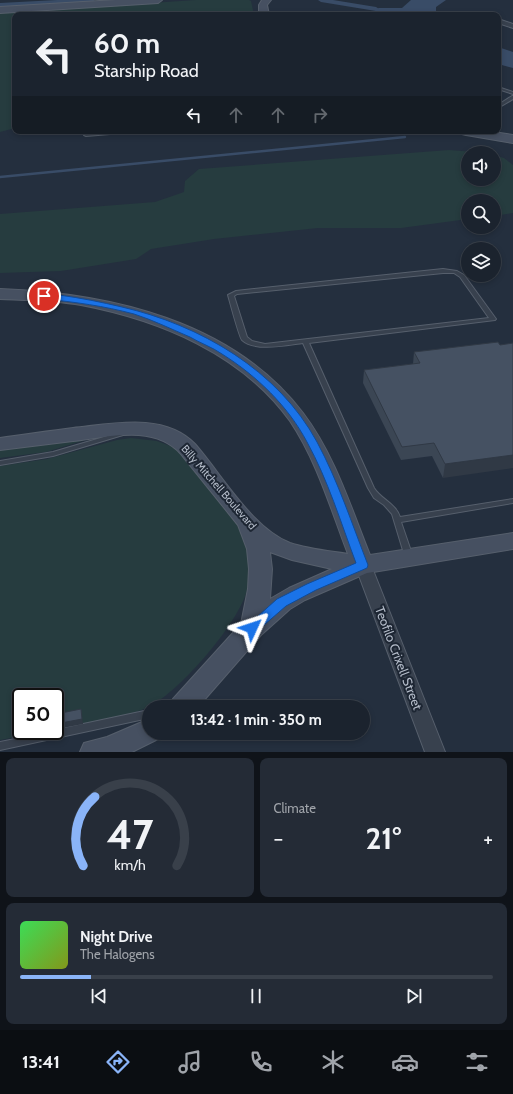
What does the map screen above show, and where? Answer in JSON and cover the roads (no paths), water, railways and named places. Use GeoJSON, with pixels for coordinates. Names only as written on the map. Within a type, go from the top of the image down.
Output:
{"type":"FeatureCollection","features":[{"type":"Feature","properties":{"kind":"street"},"geometry":{"type":"LineString","coordinates":[[0,10],[158,0]]}},
{"type":"Feature","properties":{"kind":"street"},"geometry":{"type":"LineString","coordinates":[[264,12],[263,5],[267,0]]}},
{"type":"Feature","properties":{"kind":"street"},"geometry":{"type":"LineString","coordinates":[[501,22],[513,26]]}},
{"type":"Feature","properties":{"kind":"street"},"geometry":{"type":"LineString","coordinates":[[486,134],[513,139]]}},
{"type":"Feature","properties":{"kind":"street"},"geometry":{"type":"LineString","coordinates":[[0,294],[44,296],[85,301],[137,313],[198,337],[224,351],[250,370],[278,394],[312,441],[322,461],[363,565]]}},
{"type":"Feature","properties":{"kind":"street","name":"Billy Mitchell Boulevard"},"geometry":{"type":"LineString","coordinates":[[0,444],[97,430],[126,428],[140,429],[168,435],[185,446],[245,521],[275,545],[305,554],[363,565]]}},
{"type":"Feature","properties":{"kind":"street"},"geometry":{"type":"LineString","coordinates":[[245,521],[258,548],[261,566],[260,586],[252,628]]}},
{"type":"Feature","properties":{"kind":"street","name":"Billy Mitchell Boulevard"},"geometry":{"type":"LineString","coordinates":[[185,700],[252,628],[282,602],[312,587],[363,565],[513,541]]}},
{"type":"Feature","properties":{"kind":"street","name":"Teofilo Crixell Street"},"geometry":{"type":"LineString","coordinates":[[363,565],[435,752]]}},
{"type":"Feature","properties":{"kind":"street"},"geometry":{"type":"LineString","coordinates":[[94,752],[110,749],[142,734]]}},
{"type":"Feature","properties":{"kind":"lane"},"geometry":{"type":"LineString","coordinates":[[501,89],[513,93]]}},
{"type":"Feature","properties":{"kind":"lane"},"geometry":{"type":"LineString","coordinates":[[501,105],[513,97]]}},
{"type":"Feature","properties":{"kind":"lane"},"geometry":{"type":"LineString","coordinates":[[86,134],[98,134]]}},
{"type":"Feature","properties":{"kind":"lane"},"geometry":{"type":"LineString","coordinates":[[443,271],[456,272],[462,276],[493,319],[305,341],[265,346],[250,342],[244,338],[231,295],[236,293],[443,271]]}},
{"type":"Feature","properties":{"kind":"lane"},"geometry":{"type":"LineString","coordinates":[[305,341],[371,488],[376,496],[386,503],[395,513],[409,557]]}},
{"type":"Feature","properties":{"kind":"lane"},"geometry":{"type":"LineString","coordinates":[[0,464],[53,454],[140,429]]}},
{"type":"Feature","properties":{"kind":"lane"},"geometry":{"type":"LineString","coordinates":[[397,520],[513,501]]}},
{"type":"Feature","properties":{"kind":"lane"},"geometry":{"type":"LineString","coordinates":[[0,746],[142,716]]}},
{"type":"Feature","properties":{"kind":"water"},"geometry":{"type":"Polygon","coordinates":[[[411,0],[446,0],[436,7],[436,12],[375,11],[379,8],[402,8],[411,0]]]}},
{"type":"Feature","properties":{"kind":"water"},"geometry":{"type":"Polygon","coordinates":[[[501,48],[513,52],[513,68],[501,65],[501,48]]]}},
{"type":"Feature","properties":{"kind":"waterway"},"geometry":{"type":"LineString","coordinates":[[0,5],[92,0]]}},
{"type":"Feature","properties":{"kind":"waterway"},"geometry":{"type":"LineString","coordinates":[[321,0],[376,9]]}},
{"type":"Feature","properties":{"kind":"waterway"},"geometry":{"type":"LineString","coordinates":[[0,177],[405,137]]}}]}
